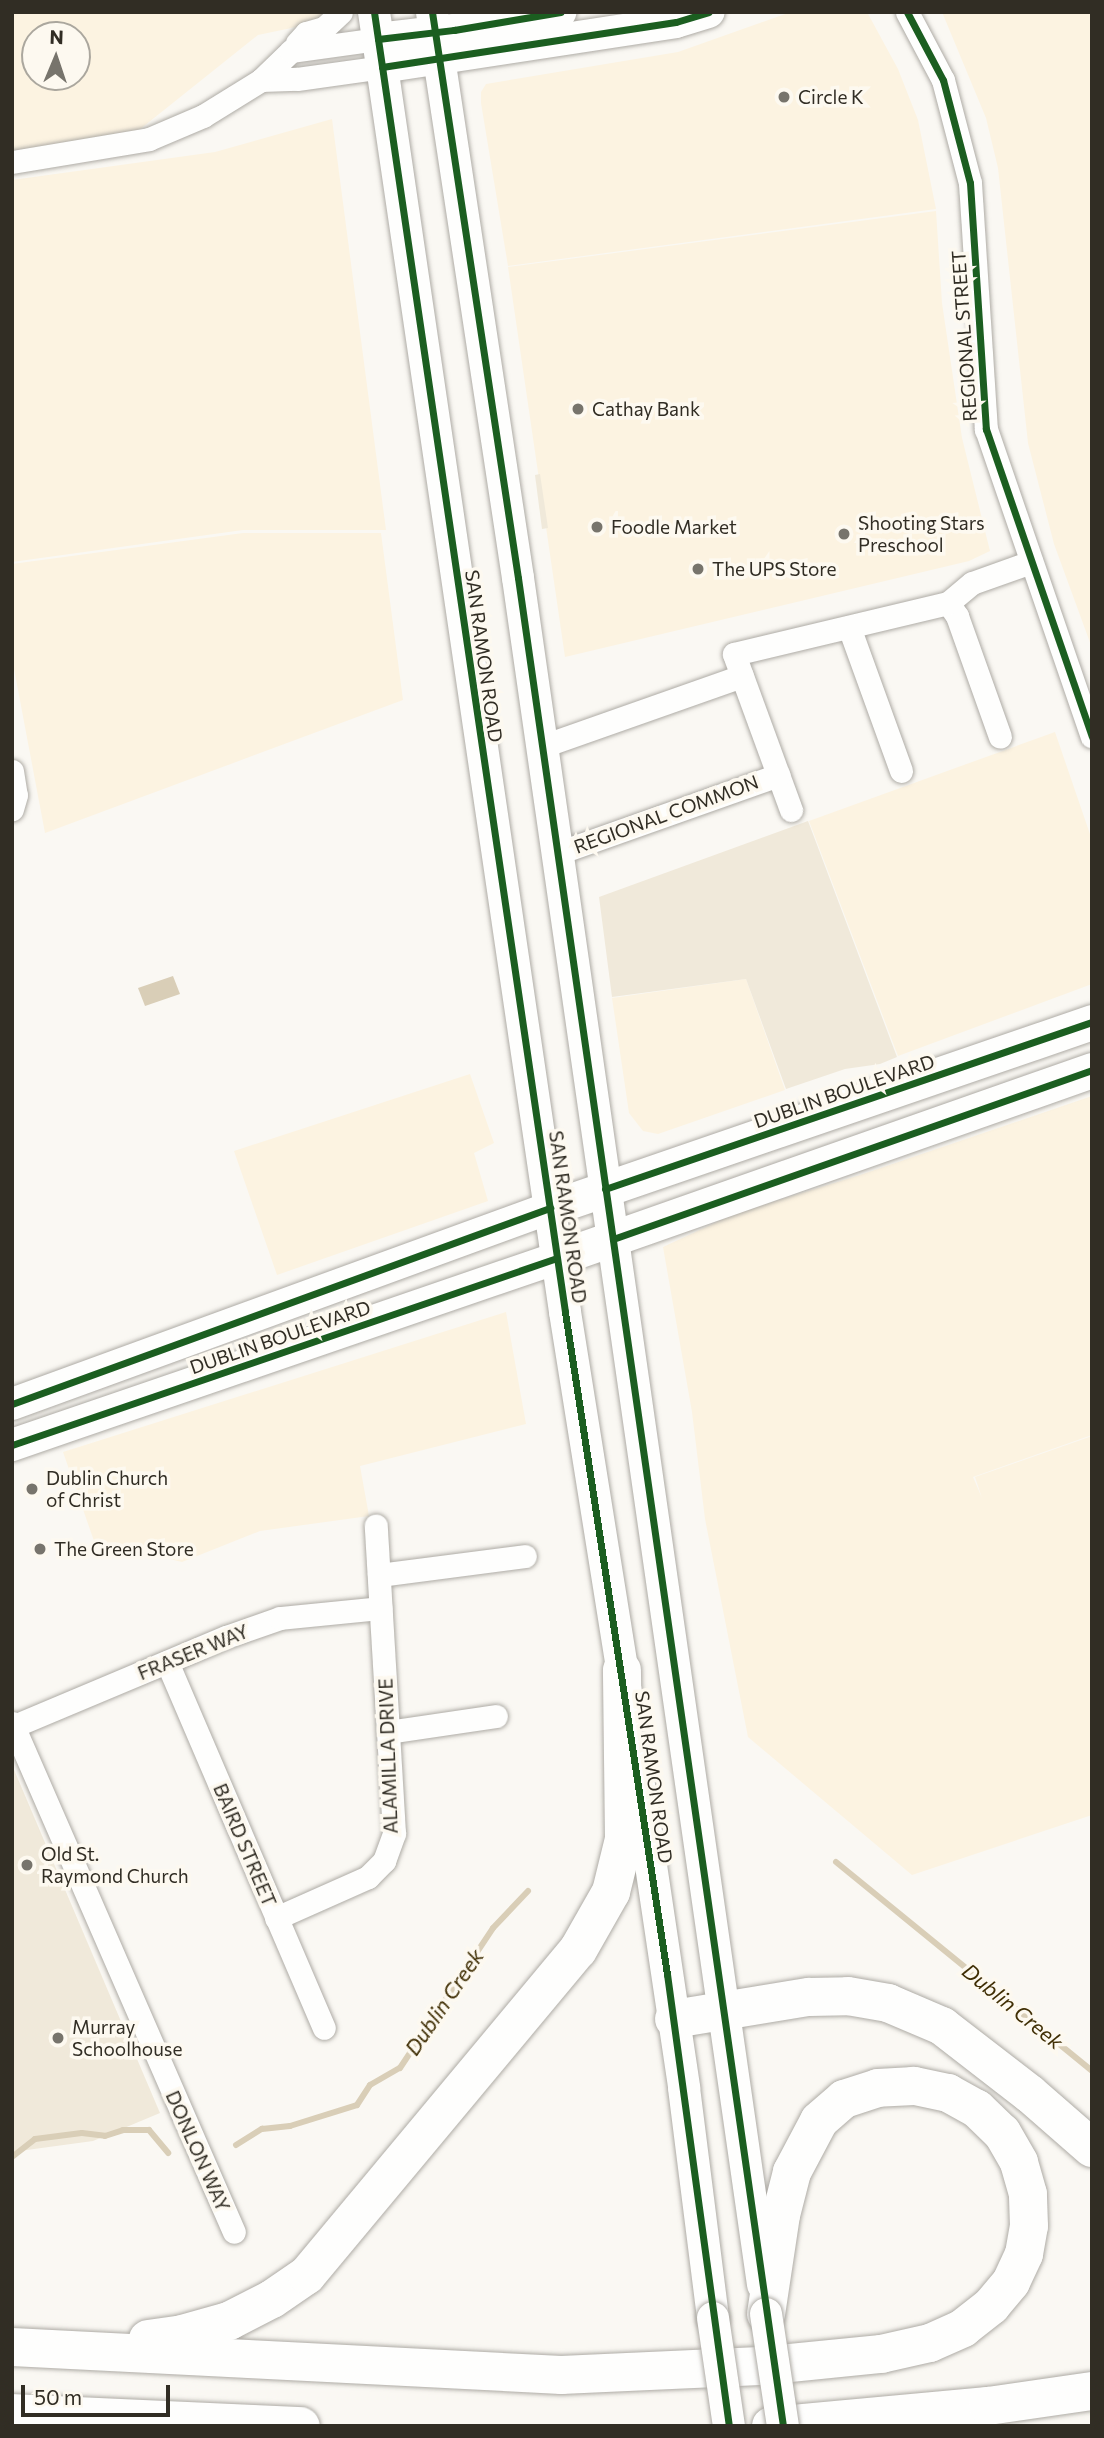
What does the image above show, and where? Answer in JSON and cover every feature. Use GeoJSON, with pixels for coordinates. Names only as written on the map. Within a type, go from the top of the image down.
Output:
{"type":"FeatureCollection","features":[{"type":"Feature","properties":{"kind":"highway"},"geometry":{"type":"LineString","coordinates":[[51,2349],[182,2334],[229,2322],[272,2299],[307,2275],[340,2237],[566,1967],[611,1892],[625,1822],[622,1670]]}},
{"type":"Feature","properties":{"kind":"highway"},"geometry":{"type":"LineString","coordinates":[[674,2019],[809,1997],[848,1996],[888,2003],[942,2026],[1030,2094],[1092,2148]]}},
{"type":"Feature","properties":{"kind":"highway"},"geometry":{"type":"LineString","coordinates":[[12,2347],[561,2375],[760,2366],[881,2354],[930,2343],[963,2328],[991,2306],[1012,2282],[1024,2254],[1029,2226],[1028,2194],[1019,2162],[1002,2133],[977,2109],[948,2093],[914,2086],[878,2088],[844,2099],[819,2121],[792,2172],[781,2216],[766,2314]]}},
{"type":"Feature","properties":{"kind":"highway"},"geometry":{"type":"LineString","coordinates":[[771,2426],[988,2406],[1092,2391]]}},
{"type":"Feature","properties":{"kind":"highway"},"geometry":{"type":"LineString","coordinates":[[12,2413],[302,2426]]}},
{"type":"Feature","properties":{"kind":"main road"},"geometry":{"type":"LineString","coordinates":[[435,34],[560,12]]}},
{"type":"Feature","properties":{"kind":"main road"},"geometry":{"type":"LineString","coordinates":[[378,39],[676,22],[709,12]]}},
{"type":"Feature","properties":{"kind":"main road","name":"SAN RAMON ROAD"},"geometry":{"type":"LineString","coordinates":[[435,34],[474,282],[783,2426]]}},
{"type":"Feature","properties":{"kind":"main road","name":"SAN RAMON ROAD"},"geometry":{"type":"LineString","coordinates":[[378,39],[557,1258],[674,2019],[729,2426]]}},
{"type":"Feature","properties":{"kind":"main road","name":"DUBLIN BOULEVARD"},"geometry":{"type":"LineString","coordinates":[[12,1404],[551,1208],[1092,1022]]}},
{"type":"Feature","properties":{"kind":"main road","name":"DUBLIN BOULEVARD"},"geometry":{"type":"LineString","coordinates":[[12,1445],[612,1239],[1092,1070]]}},
{"type":"Feature","properties":{"kind":"street"},"geometry":{"type":"LineString","coordinates":[[12,162],[149,139],[203,116],[261,79],[306,33],[324,28],[341,12]]}},
{"type":"Feature","properties":{"kind":"street","name":"REGIONAL STREET"},"geometry":{"type":"LineString","coordinates":[[907,12],[943,80],[970,183],[986,429],[1092,737]]}},
{"type":"Feature","properties":{"kind":"street"},"geometry":{"type":"LineString","coordinates":[[291,51],[378,39]]}},
{"type":"Feature","properties":{"kind":"street"},"geometry":{"type":"LineString","coordinates":[[261,79],[297,79],[378,39]]}},
{"type":"Feature","properties":{"kind":"street","name":"REGIONAL COMMON"},"geometry":{"type":"LineString","coordinates":[[791,810],[734,654],[948,603],[972,583],[1031,562]]}},
{"type":"Feature","properties":{"kind":"street"},"geometry":{"type":"LineString","coordinates":[[948,603],[957,615],[1000,737]]}},
{"type":"Feature","properties":{"kind":"street"},"geometry":{"type":"LineString","coordinates":[[849,627],[901,771]]}},
{"type":"Feature","properties":{"kind":"street"},"geometry":{"type":"LineString","coordinates":[[540,747],[742,676]]}},
{"type":"Feature","properties":{"kind":"street"},"geometry":{"type":"LineString","coordinates":[[12,771],[16,795],[12,809]]}},
{"type":"Feature","properties":{"kind":"street","name":"REGIONAL COMMON"},"geometry":{"type":"LineString","coordinates":[[555,854],[778,775]]}},
{"type":"Feature","properties":{"kind":"street","name":"ALAMILLA DRIVE"},"geometry":{"type":"LineString","coordinates":[[276,1918],[368,1877],[384,1861],[394,1833],[376,1526]]}},
{"type":"Feature","properties":{"kind":"street"},"geometry":{"type":"LineString","coordinates":[[379,1575],[525,1556]]}},
{"type":"Feature","properties":{"kind":"street","name":"FRASER WAY"},"geometry":{"type":"LineString","coordinates":[[13,1725],[280,1618],[381,1608]]}},
{"type":"Feature","properties":{"kind":"street","name":"BAIRD STREET"},"geometry":{"type":"LineString","coordinates":[[167,1662],[324,2028]]}},
{"type":"Feature","properties":{"kind":"street"},"geometry":{"type":"LineString","coordinates":[[388,1732],[496,1716]]}},
{"type":"Feature","properties":{"kind":"street","name":"DONLON WAY"},"geometry":{"type":"LineString","coordinates":[[13,1725],[233,2232]]}},
{"type":"Feature","properties":{"kind":"shaded area"},"geometry":{"type":"Polygon","coordinates":[[[12,12],[328,12],[320,22],[258,35],[134,134],[12,152],[12,12]]]}},
{"type":"Feature","properties":{"kind":"shaded area"},"geometry":{"type":"Polygon","coordinates":[[[791,12],[867,12],[898,69],[918,120],[936,209],[508,266],[481,103],[481,92],[486,84],[678,52],[791,12]]]}},
{"type":"Feature","properties":{"kind":"shaded area"},"geometry":{"type":"Polygon","coordinates":[[[942,12],[1092,12],[1092,648],[1054,544],[1028,443],[998,168],[986,118],[942,12]]]}},
{"type":"Feature","properties":{"kind":"shaded area"},"geometry":{"type":"Polygon","coordinates":[[[332,119],[386,530],[243,530],[12,562],[12,180],[215,152],[332,119]]]}},
{"type":"Feature","properties":{"kind":"shaded area"},"geometry":{"type":"Polygon","coordinates":[[[936,211],[942,303],[962,438],[990,551],[969,561],[565,657],[508,267],[936,211]]]}},
{"type":"Feature","properties":{"kind":"shaded area"},"geometry":{"type":"Polygon","coordinates":[[[540,474],[548,528],[542,529],[535,475],[540,474]]]}},
{"type":"Feature","properties":{"kind":"shaded area"},"geometry":{"type":"Polygon","coordinates":[[[243,533],[381,533],[403,700],[45,833],[12,658],[12,564],[243,533]]]}},
{"type":"Feature","properties":{"kind":"shaded area"},"geometry":{"type":"Polygon","coordinates":[[[1055,732],[1092,840],[1092,984],[898,1056],[809,821],[1055,732]]]}},
{"type":"Feature","properties":{"kind":"shaded area"},"geometry":{"type":"Polygon","coordinates":[[[808,821],[897,1057],[880,1064],[845,1069],[786,1089],[746,979],[612,997],[599,897],[808,821]]]}},
{"type":"Feature","properties":{"kind":"shaded area"},"geometry":{"type":"Polygon","coordinates":[[[173,976],[180,994],[145,1006],[138,988],[173,976]]]}},
{"type":"Feature","properties":{"kind":"shaded area"},"geometry":{"type":"Polygon","coordinates":[[[746,979],[785,1090],[658,1134],[643,1131],[629,1113],[612,998],[746,979]]]}},
{"type":"Feature","properties":{"kind":"shaded area"},"geometry":{"type":"Polygon","coordinates":[[[470,1074],[494,1143],[474,1153],[488,1201],[277,1275],[234,1151],[470,1074]]]}},
{"type":"Feature","properties":{"kind":"shaded area"},"geometry":{"type":"Polygon","coordinates":[[[1092,1096],[1092,1435],[973,1477],[982,1498],[975,1477],[1092,1436],[1092,1815],[912,1875],[748,1737],[705,1519],[692,1412],[663,1247],[734,1214],[860,1175],[1092,1096]]]}},
{"type":"Feature","properties":{"kind":"shaded area"},"geometry":{"type":"Polygon","coordinates":[[[506,1312],[526,1424],[360,1466],[369,1516],[260,1531],[182,1562],[94,1541],[63,1452],[506,1312]]]}},
{"type":"Feature","properties":{"kind":"shaded area"},"geometry":{"type":"Polygon","coordinates":[[[12,1765],[160,2113],[93,2141],[12,2152],[12,1765]]]}},
{"type":"Feature","properties":{"kind":"waterway","name":"Dublin Creek"},"geometry":{"type":"LineString","coordinates":[[836,1862],[1092,2071]]}},
{"type":"Feature","properties":{"kind":"waterway","name":"Dublin Creek"},"geometry":{"type":"LineString","coordinates":[[236,2145],[262,2129],[290,2126],[357,2105],[370,2085],[400,2068],[493,1928],[528,1891]]}},
{"type":"Feature","properties":{"kind":"waterway","name":"Dublin Creek"},"geometry":{"type":"LineString","coordinates":[[12,2157],[35,2139],[82,2133],[105,2136],[123,2130],[149,2130],[168,2153]]}},
{"type":"Feature","properties":{"kind":"cycle path"},"geometry":{"type":"LineString","coordinates":[[374,12],[565,1312],[667,1974],[729,2426]]}},
{"type":"Feature","properties":{"kind":"cycle path"},"geometry":{"type":"LineString","coordinates":[[432,12],[518,578],[783,2426]]}},
{"type":"Feature","properties":{"kind":"cycle path"},"geometry":{"type":"LineString","coordinates":[[378,39],[454,30],[560,12]]}},
{"type":"Feature","properties":{"kind":"cycle path"},"geometry":{"type":"LineString","coordinates":[[382,67],[676,22],[709,12]]}},
{"type":"Feature","properties":{"kind":"cycle path"},"geometry":{"type":"LineString","coordinates":[[907,12],[943,80],[970,183],[986,429],[1092,736]]}},
{"type":"Feature","properties":{"kind":"cycle path"},"geometry":{"type":"LineString","coordinates":[[605,1189],[1092,1022]]}},
{"type":"Feature","properties":{"kind":"cycle path"},"geometry":{"type":"LineString","coordinates":[[613,1239],[1092,1070]]}},
{"type":"Feature","properties":{"kind":"cycle path"},"geometry":{"type":"LineString","coordinates":[[12,1404],[550,1208]]}},
{"type":"Feature","properties":{"kind":"cycle path"},"geometry":{"type":"LineString","coordinates":[[12,1445],[557,1258]]}},
{"type":"Feature","properties":{"kind":"place","name":"Circle K"},"geometry":{"type":"Point","coordinates":[784,97]}},
{"type":"Feature","properties":{"kind":"place","name":"Cathay Bank"},"geometry":{"type":"Point","coordinates":[578,409]}},
{"type":"Feature","properties":{"kind":"place","name":"Foodle Market"},"geometry":{"type":"Point","coordinates":[597,527]}},
{"type":"Feature","properties":{"kind":"place","name":"Shooting Stars Preschool"},"geometry":{"type":"Point","coordinates":[844,534]}},
{"type":"Feature","properties":{"kind":"place","name":"The UPS Store"},"geometry":{"type":"Point","coordinates":[698,569]}},
{"type":"Feature","properties":{"kind":"place","name":"Dublin Church of Christ"},"geometry":{"type":"Point","coordinates":[32,1489]}},
{"type":"Feature","properties":{"kind":"place","name":"The Green Store"},"geometry":{"type":"Point","coordinates":[40,1549]}},
{"type":"Feature","properties":{"kind":"place","name":"Old St. Raymond Church"},"geometry":{"type":"Point","coordinates":[27,1865]}},
{"type":"Feature","properties":{"kind":"place","name":"Murray Schoolhouse"},"geometry":{"type":"Point","coordinates":[58,2038]}}]}
